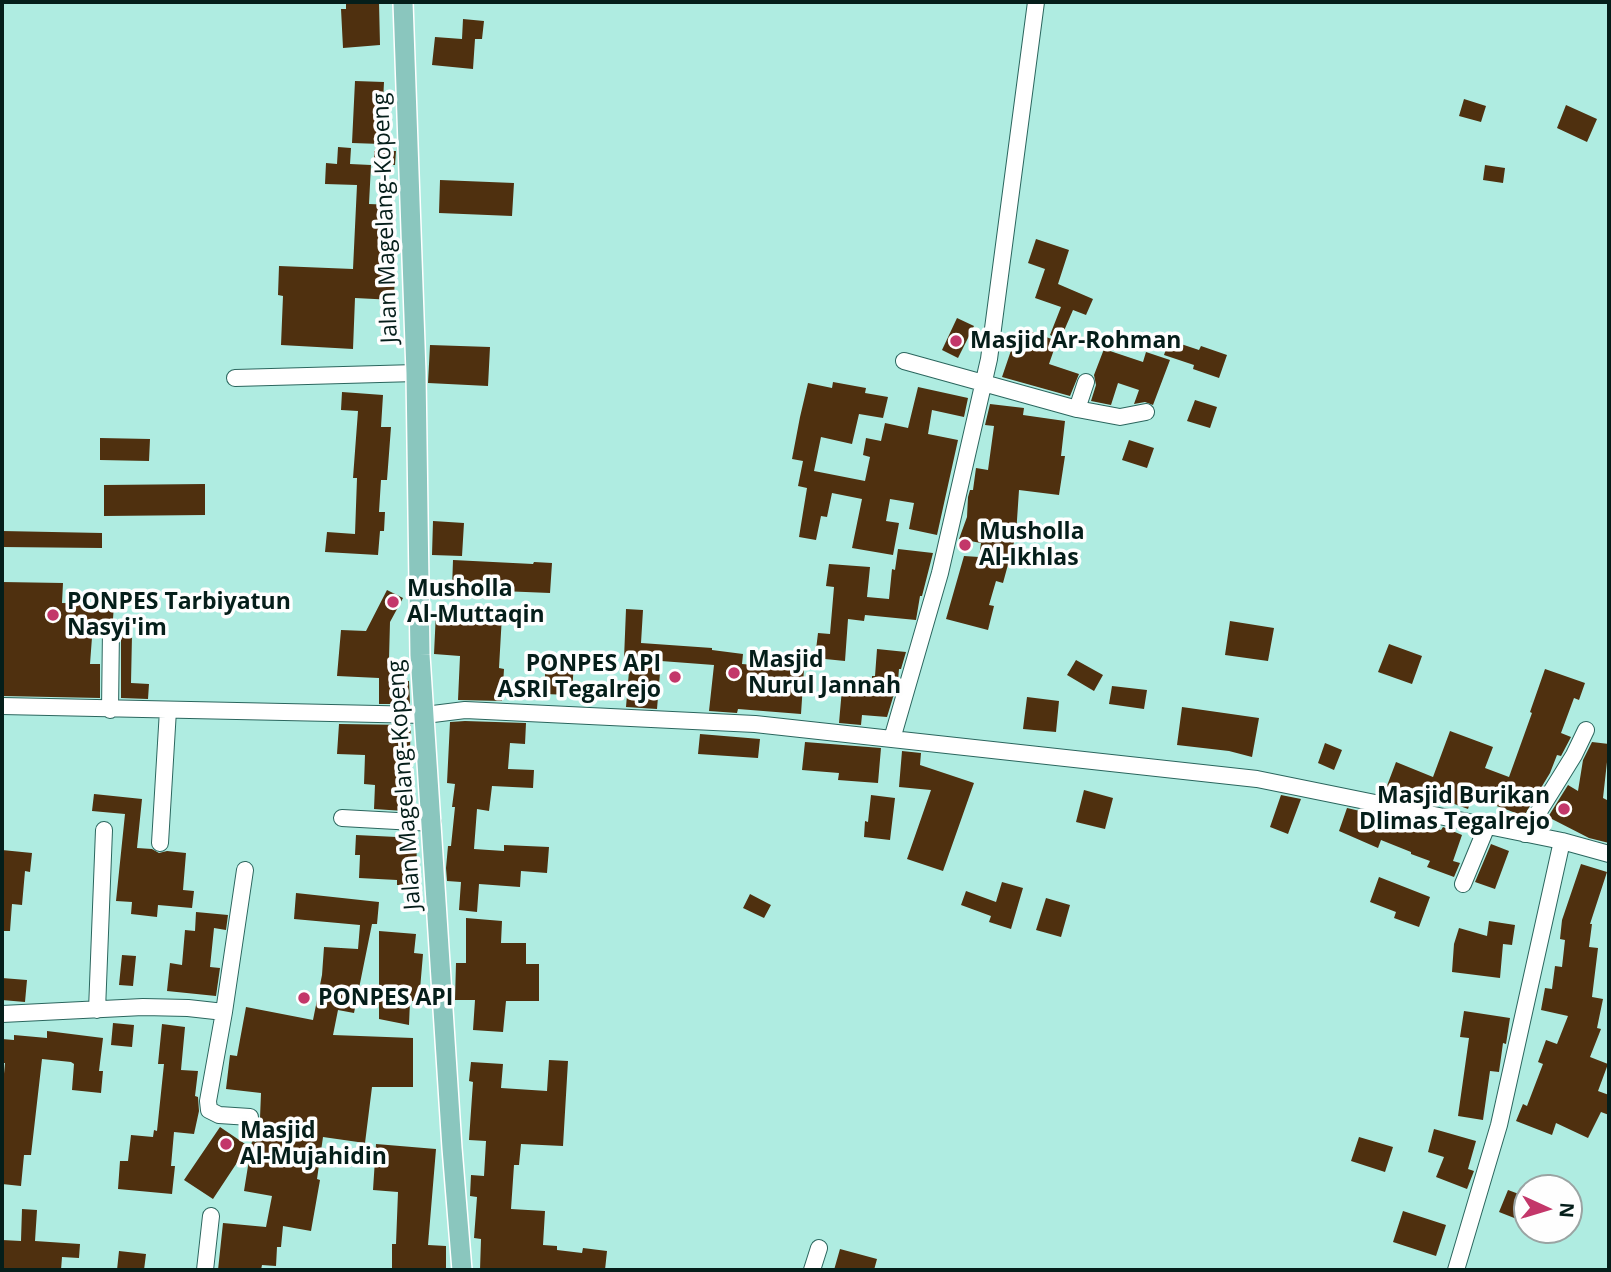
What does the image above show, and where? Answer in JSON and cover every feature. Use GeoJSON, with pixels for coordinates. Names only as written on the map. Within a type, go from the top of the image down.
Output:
{"type":"FeatureCollection","features":[{"type":"Feature","properties":{"kind":"main road","name":"Jalan Magelang-Kopeng"},"geometry":{"type":"LineString","coordinates":[[403,2],[416,373],[420,655],[462,1270]]}},
{"type":"Feature","properties":{"kind":"street"},"geometry":{"type":"LineString","coordinates":[[892,739],[940,573],[984,383],[1036,2]]}},
{"type":"Feature","properties":{"kind":"street"},"geometry":{"type":"LineString","coordinates":[[904,361],[1077,409],[1120,417],[1146,412]]}},
{"type":"Feature","properties":{"kind":"street"},"geometry":{"type":"LineString","coordinates":[[235,378],[416,373]]}},
{"type":"Feature","properties":{"kind":"street"},"geometry":{"type":"LineString","coordinates":[[1077,409],[1086,383]]}},
{"type":"Feature","properties":{"kind":"street"},"geometry":{"type":"LineString","coordinates":[[110,710],[111,629]]}},
{"type":"Feature","properties":{"kind":"street"},"geometry":{"type":"LineString","coordinates":[[2,706],[425,715],[465,710],[755,724],[1257,779],[1562,841],[1609,854]]}},
{"type":"Feature","properties":{"kind":"street"},"geometry":{"type":"LineString","coordinates":[[160,843],[168,710]]}},
{"type":"Feature","properties":{"kind":"street"},"geometry":{"type":"LineString","coordinates":[[1525,834],[1574,755],[1586,730]]}},
{"type":"Feature","properties":{"kind":"street"},"geometry":{"type":"LineString","coordinates":[[342,818],[433,824]]}},
{"type":"Feature","properties":{"kind":"street"},"geometry":{"type":"LineString","coordinates":[[1463,884],[1487,826]]}},
{"type":"Feature","properties":{"kind":"street"},"geometry":{"type":"LineString","coordinates":[[97,1010],[104,830]]}},
{"type":"Feature","properties":{"kind":"street"},"geometry":{"type":"LineString","coordinates":[[1456,1270],[1499,1125],[1562,841]]}},
{"type":"Feature","properties":{"kind":"street"},"geometry":{"type":"LineString","coordinates":[[245,870],[208,1101],[209,1110],[219,1115],[250,1117]]}},
{"type":"Feature","properties":{"kind":"street"},"geometry":{"type":"LineString","coordinates":[[2,1014],[154,1007],[224,1012]]}},
{"type":"Feature","properties":{"kind":"street"},"geometry":{"type":"LineString","coordinates":[[205,1270],[211,1216]]}},
{"type":"Feature","properties":{"kind":"street"},"geometry":{"type":"LineString","coordinates":[[812,1270],[819,1248]]}},
{"type":"Feature","properties":{"kind":"building"},"geometry":{"type":"Polygon","coordinates":[[[346,2],[379,2],[380,45],[343,48],[341,9],[346,9],[346,2]]]}},
{"type":"Feature","properties":{"kind":"building"},"geometry":{"type":"Polygon","coordinates":[[[463,19],[484,21],[482,39],[475,39],[473,69],[432,65],[435,37],[462,39],[463,19]]]}},
{"type":"Feature","properties":{"kind":"building"},"geometry":{"type":"Polygon","coordinates":[[[355,81],[384,82],[381,144],[352,143],[355,81]]]}},
{"type":"Feature","properties":{"kind":"building"},"geometry":{"type":"Polygon","coordinates":[[[1464,99],[1486,106],[1481,122],[1459,116],[1464,99]]]}},
{"type":"Feature","properties":{"kind":"building"},"geometry":{"type":"Polygon","coordinates":[[[1566,105],[1597,119],[1587,142],[1557,128],[1566,105]]]}},
{"type":"Feature","properties":{"kind":"building"},"geometry":{"type":"Polygon","coordinates":[[[338,147],[351,148],[350,164],[371,165],[369,204],[393,205],[390,271],[395,271],[394,300],[355,298],[353,349],[281,345],[283,296],[278,295],[279,266],[353,269],[357,185],[325,184],[326,163],[337,164],[338,147]]]}},
{"type":"Feature","properties":{"kind":"building"},"geometry":{"type":"Polygon","coordinates":[[[374,151],[396,151],[395,165],[374,164],[374,151]]]}},
{"type":"Feature","properties":{"kind":"building"},"geometry":{"type":"Polygon","coordinates":[[[1485,165],[1505,168],[1503,183],[1483,180],[1485,165]]]}},
{"type":"Feature","properties":{"kind":"building"},"geometry":{"type":"Polygon","coordinates":[[[440,180],[514,183],[512,216],[439,213],[440,180]]]}},
{"type":"Feature","properties":{"kind":"building"},"geometry":{"type":"Polygon","coordinates":[[[1036,239],[1069,250],[1058,284],[1093,299],[1086,315],[1073,310],[1060,340],[1050,335],[1061,307],[1035,298],[1045,269],[1028,263],[1036,239]]]}},
{"type":"Feature","properties":{"kind":"building"},"geometry":{"type":"Polygon","coordinates":[[[957,318],[974,326],[958,358],[942,350],[957,318]]]}},
{"type":"Feature","properties":{"kind":"building"},"geometry":{"type":"Polygon","coordinates":[[[1019,327],[1057,341],[1049,364],[1079,374],[1070,396],[1002,377],[1019,327]]]}},
{"type":"Feature","properties":{"kind":"building"},"geometry":{"type":"Polygon","coordinates":[[[1169,340],[1199,350],[1201,346],[1227,355],[1219,378],[1193,369],[1194,365],[1164,355],[1169,340]]]}},
{"type":"Feature","properties":{"kind":"building"},"geometry":{"type":"Polygon","coordinates":[[[430,345],[490,347],[488,386],[428,383],[430,345]]]}},
{"type":"Feature","properties":{"kind":"building"},"geometry":{"type":"Polygon","coordinates":[[[1104,349],[1143,362],[1146,352],[1170,360],[1153,405],[1145,402],[1134,404],[1139,390],[1118,383],[1111,405],[1091,401],[1096,385],[1094,375],[1104,349]]]}},
{"type":"Feature","properties":{"kind":"building"},"geometry":{"type":"Polygon","coordinates":[[[833,382],[866,388],[865,393],[888,397],[883,418],[859,414],[852,444],[821,437],[814,471],[865,481],[870,457],[863,455],[866,438],[881,441],[885,423],[908,428],[918,387],[968,398],[964,417],[932,410],[928,434],[958,440],[937,535],[909,529],[914,503],[890,499],[886,521],[899,523],[893,555],[852,548],[862,499],[832,493],[827,517],[821,516],[816,540],[799,537],[807,488],[798,486],[803,461],[792,459],[800,417],[808,383],[832,388],[833,382]]]}},
{"type":"Feature","properties":{"kind":"building"},"geometry":{"type":"Polygon","coordinates":[[[342,392],[383,395],[381,427],[391,427],[387,480],[381,480],[379,512],[385,512],[378,555],[325,552],[327,532],[355,534],[357,478],[353,478],[358,411],[341,410],[342,392]]]}},
{"type":"Feature","properties":{"kind":"building"},"geometry":{"type":"Polygon","coordinates":[[[1195,400],[1217,407],[1210,428],[1187,421],[1195,400]]]}},
{"type":"Feature","properties":{"kind":"building"},"geometry":{"type":"Polygon","coordinates":[[[990,404],[1024,408],[1023,415],[1065,421],[1061,456],[1065,456],[1059,495],[1019,490],[1016,535],[1003,583],[996,581],[989,605],[994,606],[988,630],[946,619],[964,556],[979,557],[981,543],[959,539],[967,517],[968,497],[970,490],[973,490],[976,468],[988,470],[994,426],[985,425],[990,404]]]}},
{"type":"Feature","properties":{"kind":"building"},"geometry":{"type":"Polygon","coordinates":[[[100,438],[150,439],[149,461],[100,460],[100,438]]]}},
{"type":"Feature","properties":{"kind":"building"},"geometry":{"type":"Polygon","coordinates":[[[1129,440],[1154,448],[1147,468],[1122,460],[1129,440]]]}},
{"type":"Feature","properties":{"kind":"building"},"geometry":{"type":"Polygon","coordinates":[[[205,484],[205,515],[104,516],[104,485],[205,484]]]}},
{"type":"Feature","properties":{"kind":"building"},"geometry":{"type":"Polygon","coordinates":[[[433,521],[464,523],[462,556],[432,555],[433,521]]]}},
{"type":"Feature","properties":{"kind":"building"},"geometry":{"type":"Polygon","coordinates":[[[2,531],[102,533],[102,548],[2,547],[2,531]]]}},
{"type":"Feature","properties":{"kind":"building"},"geometry":{"type":"Polygon","coordinates":[[[898,549],[933,553],[916,620],[865,615],[864,621],[848,619],[845,661],[815,658],[818,633],[830,634],[834,587],[826,586],[829,564],[870,567],[867,597],[889,599],[892,569],[895,570],[898,549]]]}},
{"type":"Feature","properties":{"kind":"building"},"geometry":{"type":"Polygon","coordinates":[[[453,560],[552,563],[550,593],[452,589],[453,560]]]}},
{"type":"Feature","properties":{"kind":"building"},"geometry":{"type":"Polygon","coordinates":[[[2,582],[63,583],[62,603],[114,604],[113,619],[102,625],[93,624],[90,664],[100,664],[100,698],[2,696],[2,582]]]}},
{"type":"Feature","properties":{"kind":"building"},"geometry":{"type":"Polygon","coordinates":[[[387,590],[403,598],[390,622],[389,659],[392,659],[391,681],[409,681],[410,704],[379,704],[379,678],[337,676],[341,630],[366,631],[387,590]]]}},
{"type":"Feature","properties":{"kind":"building"},"geometry":{"type":"Polygon","coordinates":[[[626,609],[643,610],[641,643],[712,648],[743,654],[742,664],[804,669],[801,714],[738,709],[737,713],[709,711],[714,665],[661,661],[657,709],[626,707],[630,659],[624,659],[626,609]]]}},
{"type":"Feature","properties":{"kind":"building"},"geometry":{"type":"Polygon","coordinates":[[[436,612],[502,615],[499,668],[504,669],[502,701],[458,700],[460,656],[434,654],[436,612]]]}},
{"type":"Feature","properties":{"kind":"building"},"geometry":{"type":"Polygon","coordinates":[[[1230,621],[1274,628],[1268,661],[1225,655],[1230,621]]]}},
{"type":"Feature","properties":{"kind":"building"},"geometry":{"type":"Polygon","coordinates":[[[121,635],[132,635],[131,683],[149,684],[148,699],[121,698],[121,635]]]}},
{"type":"Feature","properties":{"kind":"building"},"geometry":{"type":"Polygon","coordinates":[[[1389,644],[1422,656],[1412,684],[1378,672],[1389,644]]]}},
{"type":"Feature","properties":{"kind":"building"},"geometry":{"type":"Polygon","coordinates":[[[877,649],[906,652],[887,717],[862,715],[861,725],[839,723],[843,677],[872,680],[872,676],[875,676],[877,649]]]}},
{"type":"Feature","properties":{"kind":"building"},"geometry":{"type":"Polygon","coordinates":[[[546,659],[574,660],[572,695],[544,694],[546,659]]]}},
{"type":"Feature","properties":{"kind":"building"},"geometry":{"type":"Polygon","coordinates":[[[1076,660],[1103,675],[1094,691],[1067,675],[1076,660]]]}},
{"type":"Feature","properties":{"kind":"building"},"geometry":{"type":"Polygon","coordinates":[[[1545,669],[1585,683],[1579,700],[1574,698],[1561,733],[1571,737],[1561,756],[1557,755],[1550,773],[1524,816],[1472,797],[1468,809],[1411,788],[1407,799],[1385,791],[1396,762],[1433,777],[1450,731],[1493,747],[1485,768],[1509,777],[1545,669]]]}},
{"type":"Feature","properties":{"kind":"building"},"geometry":{"type":"Polygon","coordinates":[[[1112,686],[1147,690],[1144,709],[1109,704],[1112,686]]]}},
{"type":"Feature","properties":{"kind":"building"},"geometry":{"type":"Polygon","coordinates":[[[1027,697],[1059,701],[1056,732],[1023,729],[1027,697]]]}},
{"type":"Feature","properties":{"kind":"building"},"geometry":{"type":"Polygon","coordinates":[[[1182,707],[1259,718],[1252,757],[1229,751],[1177,745],[1182,707]]]}},
{"type":"Feature","properties":{"kind":"building"},"geometry":{"type":"Polygon","coordinates":[[[450,722],[526,723],[525,744],[510,743],[508,769],[534,770],[533,788],[492,786],[489,811],[477,809],[474,849],[504,851],[504,845],[549,847],[547,873],[521,871],[520,887],[479,884],[477,912],[459,910],[461,882],[447,881],[446,868],[455,807],[452,807],[455,784],[447,783],[450,722]]]}},
{"type":"Feature","properties":{"kind":"building"},"geometry":{"type":"Polygon","coordinates":[[[339,724],[411,725],[410,748],[405,748],[404,811],[374,809],[375,785],[364,784],[365,755],[337,754],[339,724]]]}},
{"type":"Feature","properties":{"kind":"building"},"geometry":{"type":"Polygon","coordinates":[[[700,734],[760,739],[758,758],[698,754],[700,734]]]}},
{"type":"Feature","properties":{"kind":"building"},"geometry":{"type":"Polygon","coordinates":[[[805,742],[881,748],[878,783],[838,780],[839,773],[802,770],[805,742]]]}},
{"type":"Feature","properties":{"kind":"building"},"geometry":{"type":"Polygon","coordinates":[[[1592,742],[1609,744],[1603,798],[1609,801],[1609,843],[1589,838],[1548,817],[1568,785],[1578,791],[1583,760],[1592,742]]]}},
{"type":"Feature","properties":{"kind":"building"},"geometry":{"type":"Polygon","coordinates":[[[1325,743],[1342,750],[1334,770],[1318,763],[1325,743]]]}},
{"type":"Feature","properties":{"kind":"building"},"geometry":{"type":"Polygon","coordinates":[[[902,751],[921,753],[920,765],[974,783],[943,871],[907,859],[931,790],[899,787],[902,751]]]}},
{"type":"Feature","properties":{"kind":"building"},"geometry":{"type":"Polygon","coordinates":[[[1084,790],[1113,798],[1105,829],[1076,822],[1084,790]]]}},
{"type":"Feature","properties":{"kind":"building"},"geometry":{"type":"Polygon","coordinates":[[[94,794],[142,799],[137,848],[152,849],[159,853],[186,853],[183,890],[194,891],[192,908],[158,905],[157,917],[131,914],[132,902],[116,901],[125,814],[92,811],[94,794]]]}},
{"type":"Feature","properties":{"kind":"building"},"geometry":{"type":"Polygon","coordinates":[[[871,795],[895,798],[890,840],[864,837],[871,795]]]}},
{"type":"Feature","properties":{"kind":"building"},"geometry":{"type":"Polygon","coordinates":[[[1281,795],[1301,799],[1288,834],[1270,827],[1281,795]]]}},
{"type":"Feature","properties":{"kind":"building"},"geometry":{"type":"Polygon","coordinates":[[[1347,808],[1441,830],[1443,827],[1462,835],[1453,861],[1460,863],[1454,877],[1427,867],[1430,861],[1381,840],[1378,848],[1339,831],[1347,808]]]}},
{"type":"Feature","properties":{"kind":"building"},"geometry":{"type":"Polygon","coordinates":[[[356,835],[417,838],[416,885],[397,885],[397,880],[359,878],[360,855],[355,855],[356,835]]]}},
{"type":"Feature","properties":{"kind":"building"},"geometry":{"type":"Polygon","coordinates":[[[1491,844],[1509,851],[1495,889],[1475,882],[1491,844]]]}},
{"type":"Feature","properties":{"kind":"building"},"geometry":{"type":"Polygon","coordinates":[[[2,850],[32,853],[30,872],[25,871],[22,905],[12,904],[10,931],[2,931],[2,850]]]}},
{"type":"Feature","properties":{"kind":"building"},"geometry":{"type":"Polygon","coordinates":[[[1581,864],[1607,872],[1590,924],[1589,947],[1598,948],[1592,997],[1603,999],[1597,1028],[1601,1029],[1590,1057],[1608,1064],[1598,1091],[1609,1095],[1609,1115],[1601,1112],[1588,1138],[1556,1123],[1552,1135],[1516,1121],[1523,1104],[1527,1106],[1543,1064],[1538,1062],[1546,1040],[1557,1044],[1568,1016],[1541,1010],[1545,988],[1552,989],[1555,966],[1562,967],[1565,940],[1560,939],[1562,920],[1581,864]]]}},
{"type":"Feature","properties":{"kind":"building"},"geometry":{"type":"Polygon","coordinates":[[[1379,877],[1430,897],[1419,927],[1394,918],[1396,912],[1370,902],[1379,877]]]}},
{"type":"Feature","properties":{"kind":"building"},"geometry":{"type":"Polygon","coordinates":[[[1002,882],[1023,888],[1011,929],[989,922],[991,916],[961,905],[966,891],[996,902],[1002,882]]]}},
{"type":"Feature","properties":{"kind":"building"},"geometry":{"type":"Polygon","coordinates":[[[296,893],[379,902],[377,924],[372,924],[354,1013],[338,1010],[333,1035],[413,1038],[413,1087],[372,1087],[365,1143],[323,1137],[317,1179],[320,1180],[311,1231],[283,1226],[281,1247],[277,1247],[276,1266],[262,1265],[261,1270],[218,1270],[223,1223],[266,1227],[272,1196],[244,1191],[252,1141],[256,1142],[261,1093],[226,1089],[230,1055],[237,1056],[246,1007],[313,1020],[322,975],[324,947],[358,949],[360,925],[294,919],[296,893]]]}},
{"type":"Feature","properties":{"kind":"building"},"geometry":{"type":"Polygon","coordinates":[[[750,894],[771,905],[764,918],[743,908],[750,894]]]}},
{"type":"Feature","properties":{"kind":"building"},"geometry":{"type":"Polygon","coordinates":[[[1046,898],[1070,905],[1061,937],[1036,930],[1046,898]]]}},
{"type":"Feature","properties":{"kind":"building"},"geometry":{"type":"Polygon","coordinates":[[[196,912],[228,915],[226,930],[214,928],[210,967],[220,968],[216,996],[167,991],[170,963],[182,965],[185,930],[195,931],[196,912]]]}},
{"type":"Feature","properties":{"kind":"building"},"geometry":{"type":"Polygon","coordinates":[[[466,918],[502,921],[501,943],[526,943],[526,964],[539,964],[539,1001],[506,1001],[503,1032],[473,1030],[475,1000],[455,1000],[456,963],[466,963],[466,918]]]}},
{"type":"Feature","properties":{"kind":"building"},"geometry":{"type":"Polygon","coordinates":[[[1489,921],[1515,925],[1512,945],[1503,944],[1500,978],[1452,972],[1454,944],[1459,928],[1487,936],[1489,921]]]}},
{"type":"Feature","properties":{"kind":"building"},"geometry":{"type":"Polygon","coordinates":[[[379,931],[416,934],[414,953],[423,954],[419,1001],[410,1001],[409,1025],[379,1019],[379,931]]]}},
{"type":"Feature","properties":{"kind":"building"},"geometry":{"type":"Polygon","coordinates":[[[122,955],[136,956],[133,986],[119,985],[122,955]]]}},
{"type":"Feature","properties":{"kind":"building"},"geometry":{"type":"Polygon","coordinates":[[[2,978],[27,980],[25,1002],[2,1000],[2,978]]]}},
{"type":"Feature","properties":{"kind":"building"},"geometry":{"type":"Polygon","coordinates":[[[1464,1011],[1510,1018],[1499,1072],[1490,1071],[1483,1120],[1458,1116],[1469,1038],[1460,1037],[1464,1011]]]}},
{"type":"Feature","properties":{"kind":"building"},"geometry":{"type":"Polygon","coordinates":[[[113,1023],[134,1025],[132,1047],[111,1045],[113,1023]]]}},
{"type":"Feature","properties":{"kind":"building"},"geometry":{"type":"Polygon","coordinates":[[[162,1024],[185,1027],[181,1070],[198,1071],[195,1096],[198,1097],[199,1111],[194,1134],[174,1132],[172,1194],[118,1189],[120,1161],[128,1161],[131,1135],[153,1137],[154,1130],[157,1131],[164,1064],[158,1064],[162,1024]]]}},
{"type":"Feature","properties":{"kind":"building"},"geometry":{"type":"Polygon","coordinates":[[[47,1031],[103,1038],[99,1071],[103,1071],[101,1093],[72,1090],[74,1064],[71,1062],[42,1059],[31,1155],[24,1155],[21,1186],[2,1184],[2,1095],[5,1063],[2,1063],[2,1039],[14,1040],[14,1035],[47,1038],[47,1031]]]}},
{"type":"Feature","properties":{"kind":"building"},"geometry":{"type":"Polygon","coordinates":[[[549,1060],[568,1061],[563,1146],[521,1144],[519,1165],[514,1165],[511,1209],[545,1211],[543,1245],[582,1253],[583,1248],[607,1251],[605,1270],[480,1270],[481,1239],[474,1238],[477,1197],[470,1196],[471,1175],[484,1176],[486,1141],[469,1140],[473,1082],[469,1081],[471,1062],[503,1064],[501,1088],[547,1091],[549,1060]]]}},
{"type":"Feature","properties":{"kind":"building"},"geometry":{"type":"Polygon","coordinates":[[[220,1127],[248,1146],[213,1199],[184,1180],[220,1127]]]}},
{"type":"Feature","properties":{"kind":"building"},"geometry":{"type":"Polygon","coordinates":[[[1434,1129],[1476,1141],[1468,1169],[1474,1171],[1467,1189],[1436,1177],[1444,1157],[1428,1152],[1434,1129]]]}},
{"type":"Feature","properties":{"kind":"building"},"geometry":{"type":"Polygon","coordinates":[[[1359,1137],[1393,1147],[1385,1172],[1351,1161],[1359,1137]]]}},
{"type":"Feature","properties":{"kind":"building"},"geometry":{"type":"Polygon","coordinates":[[[376,1144],[436,1149],[428,1245],[446,1246],[446,1270],[392,1270],[398,1192],[373,1190],[376,1144]]]}},
{"type":"Feature","properties":{"kind":"building"},"geometry":{"type":"Polygon","coordinates":[[[1508,1190],[1513,1192],[1513,1218],[1499,1212],[1508,1190]]]}},
{"type":"Feature","properties":{"kind":"building"},"geometry":{"type":"Polygon","coordinates":[[[22,1209],[37,1210],[35,1241],[80,1244],[79,1258],[62,1257],[61,1270],[2,1270],[2,1240],[21,1241],[22,1209]]]}},
{"type":"Feature","properties":{"kind":"building"},"geometry":{"type":"Polygon","coordinates":[[[1403,1211],[1446,1225],[1436,1256],[1393,1242],[1403,1211]]]}},
{"type":"Feature","properties":{"kind":"building"},"geometry":{"type":"Polygon","coordinates":[[[840,1249],[877,1259],[874,1270],[834,1270],[840,1249]]]}},
{"type":"Feature","properties":{"kind":"building"},"geometry":{"type":"Polygon","coordinates":[[[119,1251],[146,1254],[144,1270],[117,1270],[119,1251]]]}},
{"type":"Feature","properties":{"kind":"place","name":"Masjid Ar-Rohman"},"geometry":{"type":"Point","coordinates":[956,341]}},
{"type":"Feature","properties":{"kind":"place","name":"Musholla Al-Ikhlas"},"geometry":{"type":"Point","coordinates":[965,545]}},
{"type":"Feature","properties":{"kind":"place","name":"Musholla Al-Muttaqin"},"geometry":{"type":"Point","coordinates":[393,602]}},
{"type":"Feature","properties":{"kind":"place","name":"PONPES Tarbiyatun Nasyi'im"},"geometry":{"type":"Point","coordinates":[53,615]}},
{"type":"Feature","properties":{"kind":"place","name":"Masjid Nurul Jannah"},"geometry":{"type":"Point","coordinates":[734,673]}},
{"type":"Feature","properties":{"kind":"place","name":"PONPES API ASRI Tegalrejo"},"geometry":{"type":"Point","coordinates":[675,677]}},
{"type":"Feature","properties":{"kind":"place","name":"Masjid Burikan Dlimas Tegalrejo"},"geometry":{"type":"Point","coordinates":[1564,809]}},
{"type":"Feature","properties":{"kind":"place","name":"PONPES API"},"geometry":{"type":"Point","coordinates":[304,998]}},
{"type":"Feature","properties":{"kind":"place","name":"Masjid Al-Mujahidin"},"geometry":{"type":"Point","coordinates":[226,1144]}}]}
